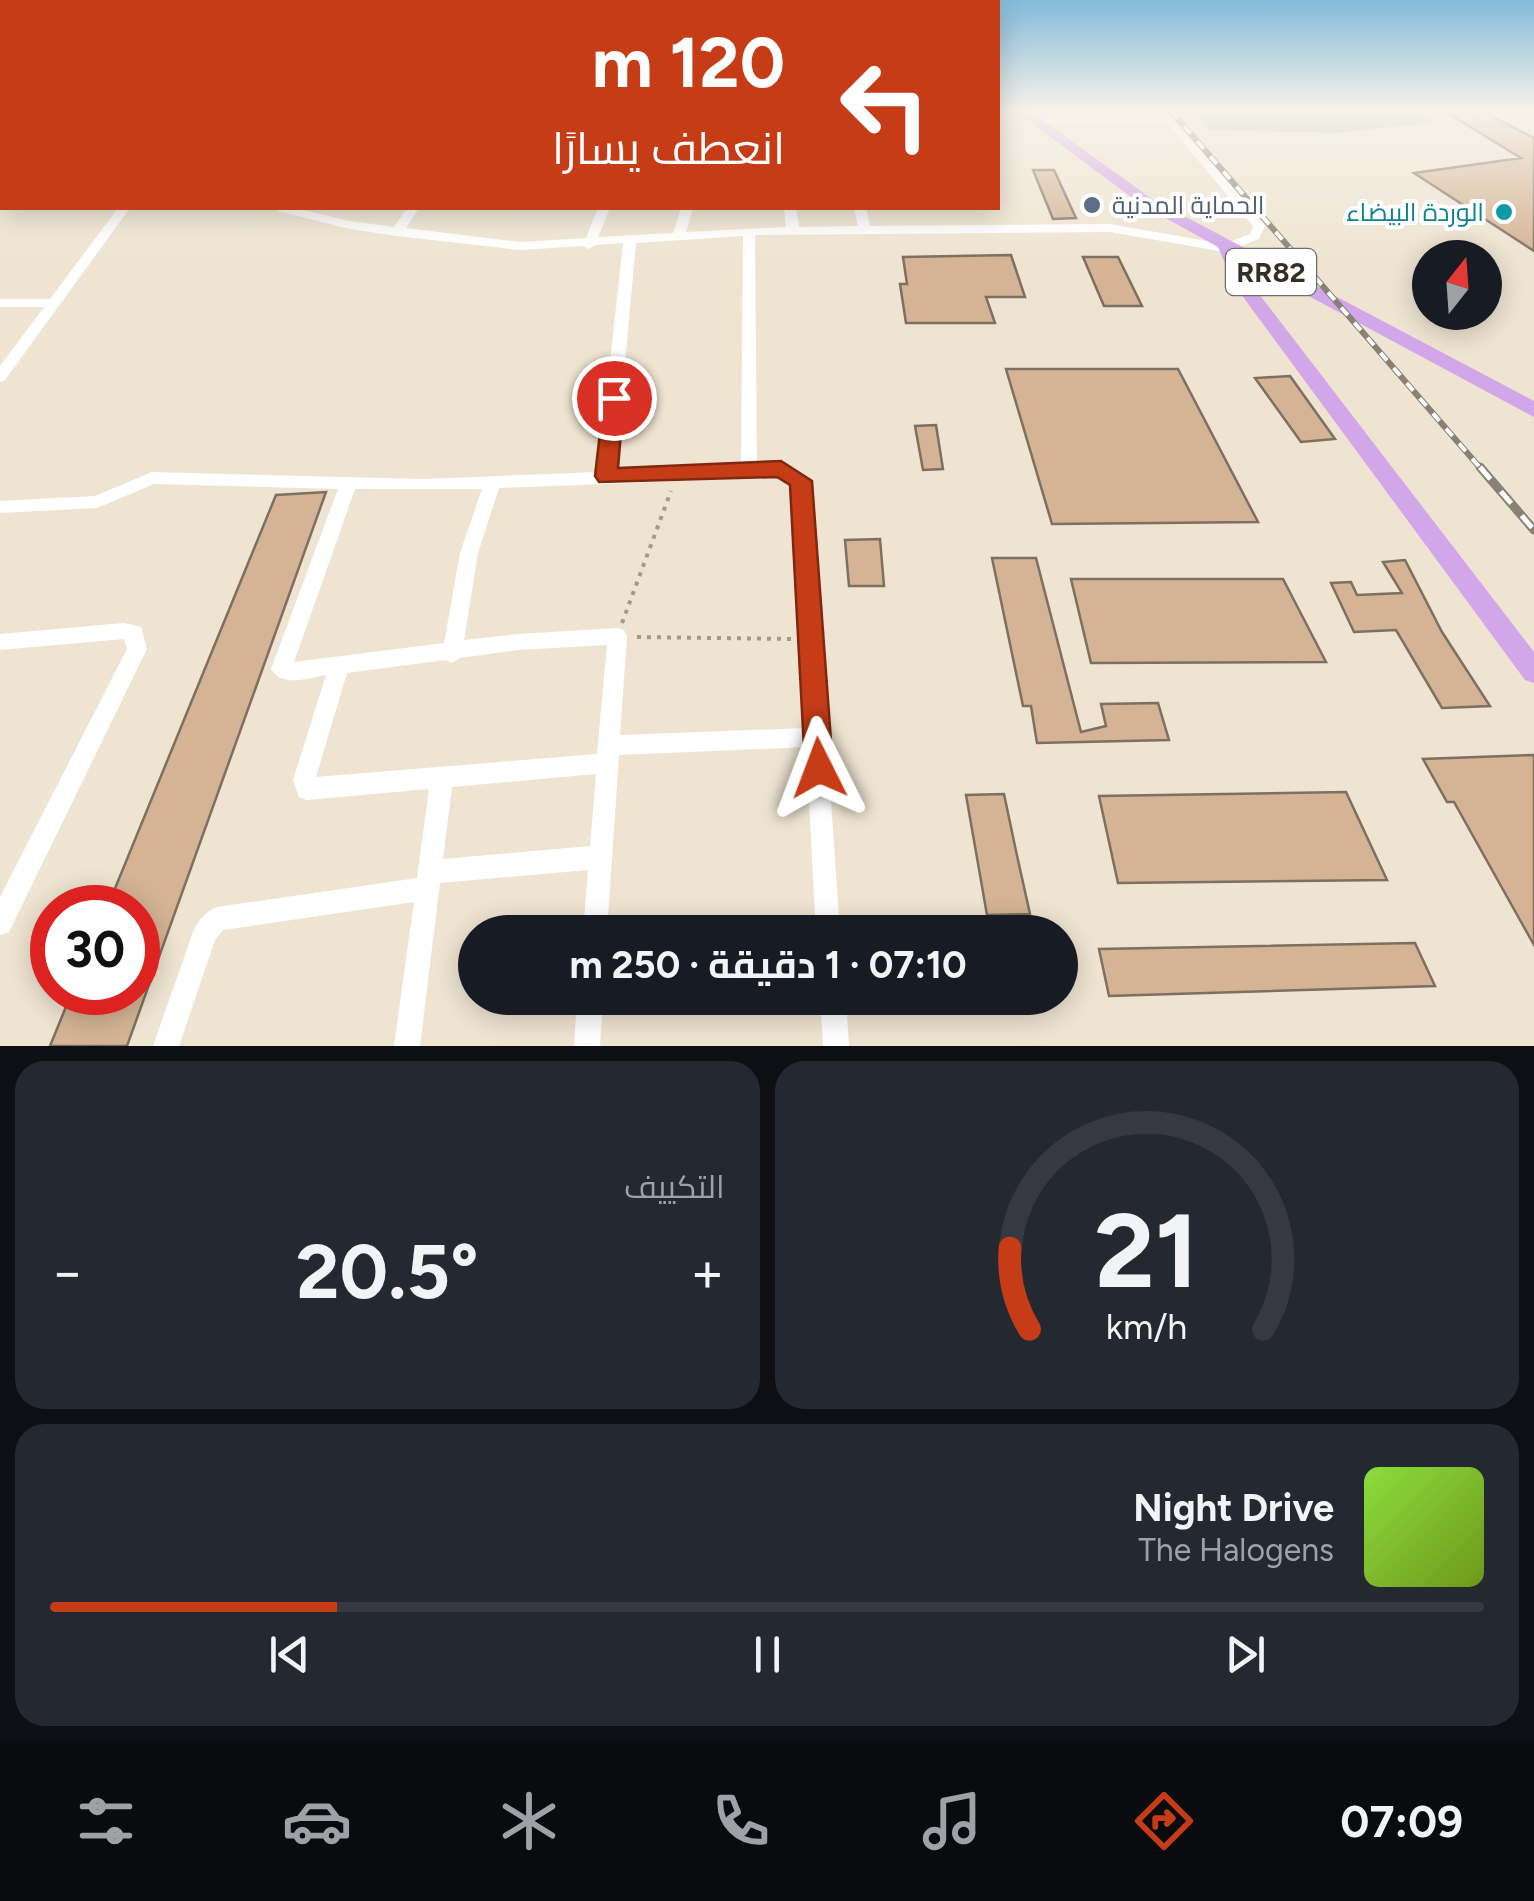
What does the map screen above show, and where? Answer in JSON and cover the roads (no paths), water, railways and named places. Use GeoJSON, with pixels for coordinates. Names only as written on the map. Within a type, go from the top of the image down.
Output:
{"type":"FeatureCollection","features":[{"type":"Feature","properties":{"kind":"main road","name":"RR82"},"geometry":{"type":"LineString","coordinates":[[1089,160],[1147,202],[1225,248],[1534,410]]}},
{"type":"Feature","properties":{"kind":"main road"},"geometry":{"type":"LineString","coordinates":[[1225,248],[1241,282],[1534,672]]}},
{"type":"Feature","properties":{"kind":"main road"},"geometry":{"type":"LineString","coordinates":[[1265,268],[1268,314]]}},
{"type":"Feature","properties":{"kind":"main road"},"geometry":{"type":"LineString","coordinates":[[1268,314],[1282,299],[1316,295]]}},
{"type":"Feature","properties":{"kind":"street"},"geometry":{"type":"LineString","coordinates":[[289,210],[332,222],[483,244],[588,245],[749,232],[1110,228],[1225,248],[1254,236],[1259,226],[1204,160]]}},
{"type":"Feature","properties":{"kind":"street"},"geometry":{"type":"LineString","coordinates":[[1110,228],[1142,221],[1150,213],[1147,202]]}},
{"type":"Feature","properties":{"kind":"street"},"geometry":{"type":"LineString","coordinates":[[0,377],[123,210]]}},
{"type":"Feature","properties":{"kind":"street"},"geometry":{"type":"LineString","coordinates":[[332,222],[340,210]]}},
{"type":"Feature","properties":{"kind":"street"},"geometry":{"type":"LineString","coordinates":[[396,232],[412,210]]}},
{"type":"Feature","properties":{"kind":"street"},"geometry":{"type":"LineString","coordinates":[[588,245],[603,210]]}},
{"type":"Feature","properties":{"kind":"street"},"geometry":{"type":"LineString","coordinates":[[678,237],[686,210]]}},
{"type":"Feature","properties":{"kind":"street"},"geometry":{"type":"LineString","coordinates":[[790,210],[793,231]]}},
{"type":"Feature","properties":{"kind":"street"},"geometry":{"type":"LineString","coordinates":[[861,210],[866,230]]}},
{"type":"Feature","properties":{"kind":"street"},"geometry":{"type":"LineString","coordinates":[[749,232],[749,469]]}},
{"type":"Feature","properties":{"kind":"street"},"geometry":{"type":"LineString","coordinates":[[606,476],[630,241]]}},
{"type":"Feature","properties":{"kind":"street"},"geometry":{"type":"LineString","coordinates":[[0,304],[54,304]]}},
{"type":"Feature","properties":{"kind":"street"},"geometry":{"type":"LineString","coordinates":[[0,507],[97,502],[152,478],[493,482],[749,469],[790,471],[801,481],[827,915]]}},
{"type":"Feature","properties":{"kind":"street"},"geometry":{"type":"LineString","coordinates":[[349,482],[281,669],[289,672],[452,654],[518,642],[617,636],[596,915]]}},
{"type":"Feature","properties":{"kind":"street"},"geometry":{"type":"LineString","coordinates":[[452,654],[469,553],[493,482]]}},
{"type":"Feature","properties":{"kind":"street"},"geometry":{"type":"LineString","coordinates":[[0,642],[124,631],[137,639],[137,649],[0,923]]}},
{"type":"Feature","properties":{"kind":"street"},"geometry":{"type":"LineString","coordinates":[[339,667],[304,786],[442,777],[608,754],[818,736]]}},
{"type":"Feature","properties":{"kind":"street"},"geometry":{"type":"LineString","coordinates":[[406,1046],[442,777]]}},
{"type":"Feature","properties":{"kind":"street"},"geometry":{"type":"LineString","coordinates":[[166,1046],[205,932],[217,919],[429,880],[601,857]]}},
{"type":"Feature","properties":{"kind":"street"},"geometry":{"type":"LineString","coordinates":[[587,1046],[589,1015]]}},
{"type":"Feature","properties":{"kind":"street"},"geometry":{"type":"LineString","coordinates":[[834,1015],[836,1046]]}},
{"type":"Feature","properties":{"kind":"railway"},"geometry":{"type":"LineString","coordinates":[[1213,160],[1482,470]]}},
{"type":"Feature","properties":{"kind":"railway"},"geometry":{"type":"LineString","coordinates":[[1480,467],[1534,530]]}},
{"type":"Feature","properties":{"kind":"place","name":"الحماية المدنية"},"geometry":{"type":"Point","coordinates":[1092,205]}},
{"type":"Feature","properties":{"kind":"place","name":"الوردة البيضاء"},"geometry":{"type":"Point","coordinates":[1504,212]}}]}
